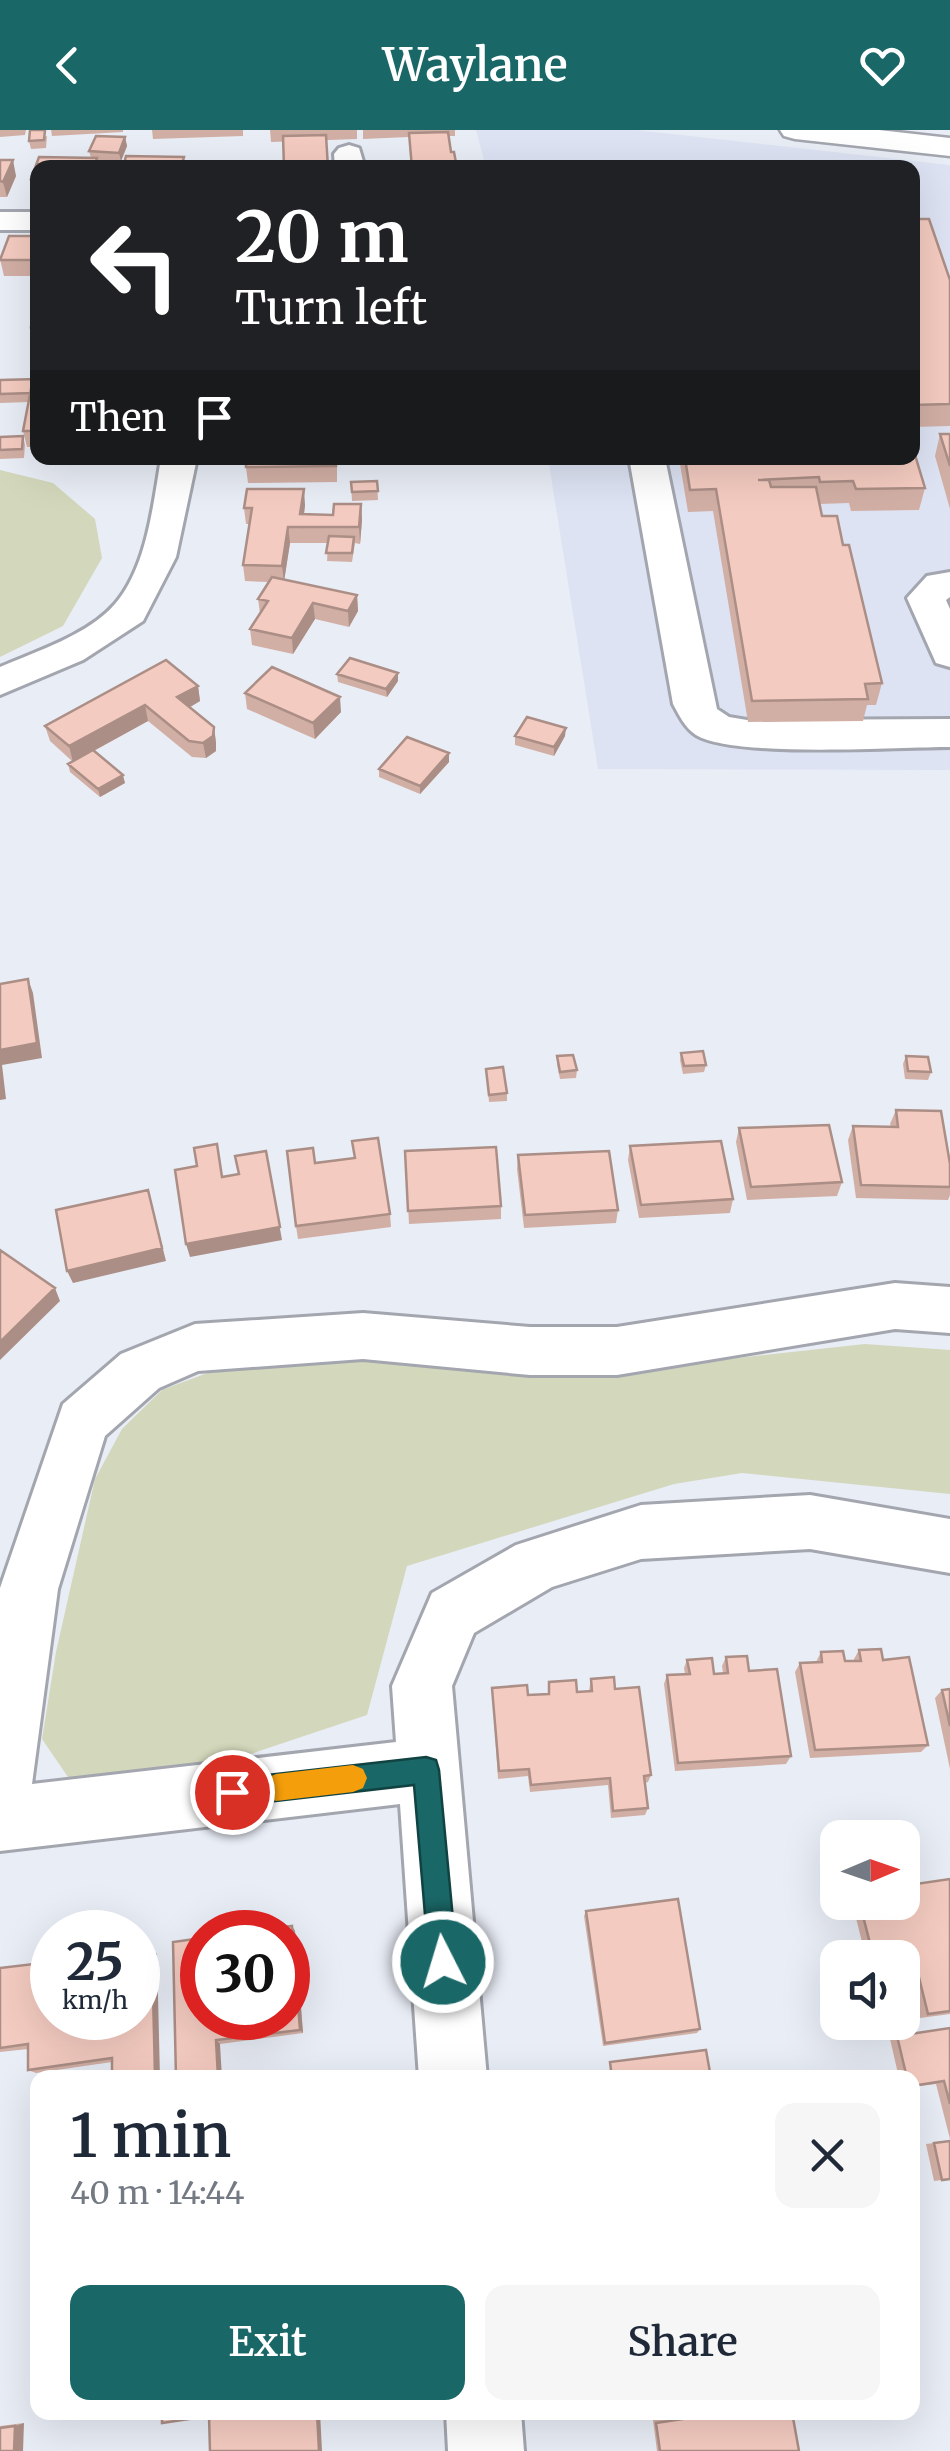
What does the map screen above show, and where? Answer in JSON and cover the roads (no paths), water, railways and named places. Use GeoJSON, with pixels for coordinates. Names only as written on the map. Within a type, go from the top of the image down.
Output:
{"type":"FeatureCollection","features":[{"type":"Feature","properties":{"kind":"main road"},"geometry":{"type":"LineString","coordinates":[[794,130],[950,147]]}},
{"type":"Feature","properties":{"kind":"street"},"geometry":{"type":"LineString","coordinates":[[0,221],[30,221]]}},
{"type":"Feature","properties":{"kind":"street"},"geometry":{"type":"LineString","coordinates":[[0,682],[45,665],[128,615],[156,564],[178,465]]}},
{"type":"Feature","properties":{"kind":"street"},"geometry":{"type":"LineString","coordinates":[[648,465],[693,704],[700,718],[716,731],[747,734],[950,732]]}},
{"type":"Feature","properties":{"kind":"street"},"geometry":{"type":"LineString","coordinates":[[950,584],[941,584],[926,598],[950,654]]}},
{"type":"Feature","properties":{"kind":"street"},"geometry":{"type":"LineString","coordinates":[[0,1787],[29,1589],[82,1422],[140,1371],[195,1348],[364,1336],[530,1351],[617,1351],[894,1306],[950,1310]]}},
{"type":"Feature","properties":{"kind":"street"},"geometry":{"type":"LineString","coordinates":[[452,2070],[422,1686],[453,1613],[537,1564],[641,1532],[810,1522],[950,1546]]}},
{"type":"Feature","properties":{"kind":"street"},"geometry":{"type":"LineString","coordinates":[[0,1819],[426,1770]]}},
{"type":"Feature","properties":{"kind":"street"},"geometry":{"type":"LineString","coordinates":[[484,2420],[486,2451]]}}]}
